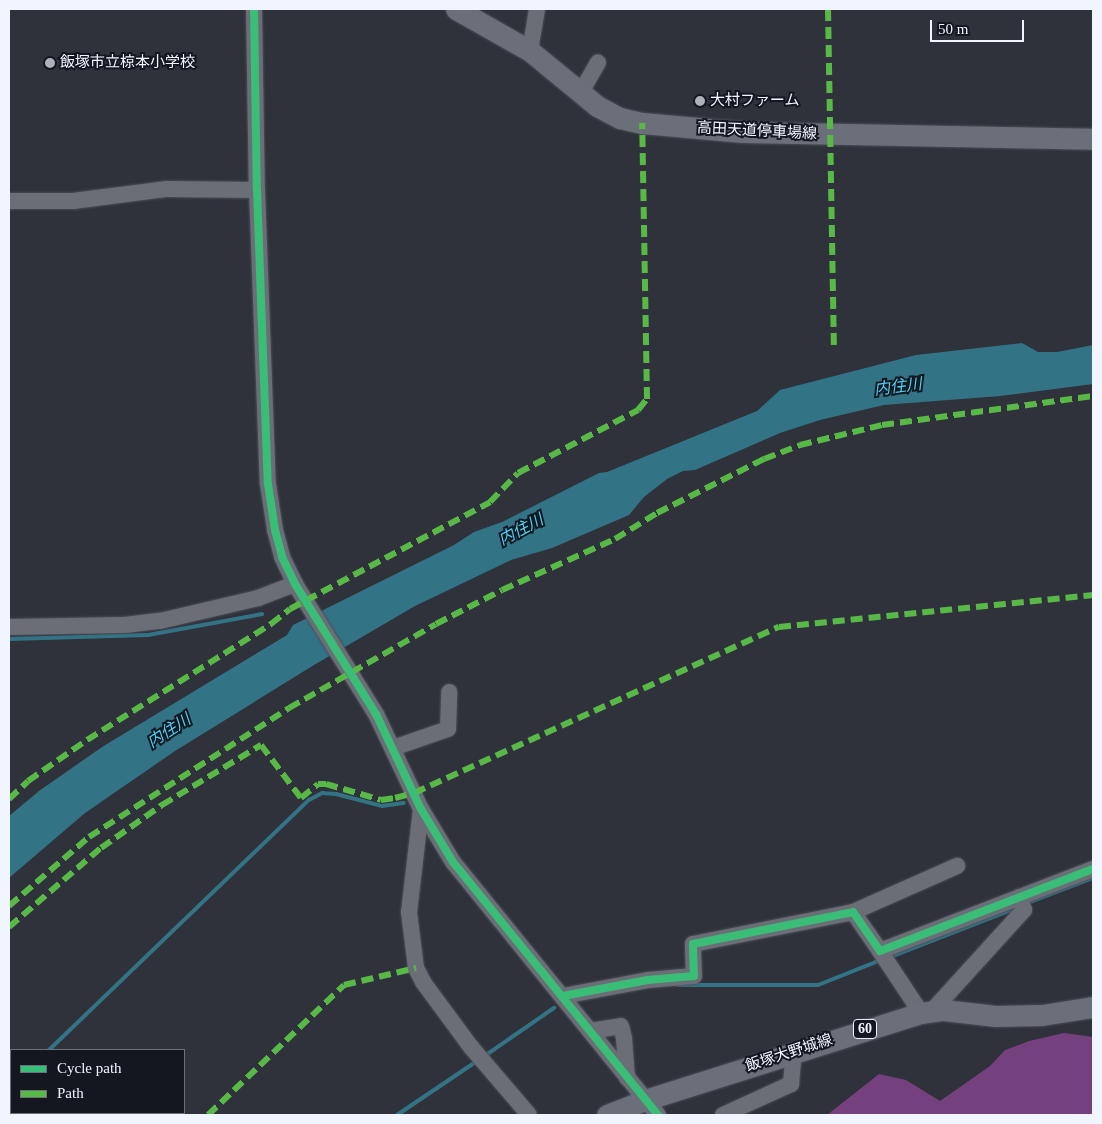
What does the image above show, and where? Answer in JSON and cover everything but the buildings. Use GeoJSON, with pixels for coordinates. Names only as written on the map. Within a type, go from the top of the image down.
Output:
{"type":"FeatureCollection","features":[{"type":"Feature","properties":{"kind":"main road","name":"高田天道停車場線"},"geometry":{"type":"LineString","coordinates":[[456,9],[530,50],[597,106],[620,118],[675,127],[830,134],[1093,139]]}},
{"type":"Feature","properties":{"kind":"main road","name":"飯塚大野城線"},"geometry":{"type":"LineString","coordinates":[[608,1115],[652,1107],[794,1051],[926,1012],[943,1010],[996,1016],[1042,1016],[1093,1007]]}},
{"type":"Feature","properties":{"kind":"street"},"geometry":{"type":"LineString","coordinates":[[254,9],[257,190],[268,484],[275,530],[282,557],[305,601],[376,714],[421,809],[453,862],[652,1107]]}},
{"type":"Feature","properties":{"kind":"street"},"geometry":{"type":"LineString","coordinates":[[530,50],[537,9]]}},
{"type":"Feature","properties":{"kind":"street"},"geometry":{"type":"LineString","coordinates":[[581,92],[598,63]]}},
{"type":"Feature","properties":{"kind":"street"},"geometry":{"type":"LineString","coordinates":[[9,201],[72,201],[167,189],[257,190]]}},
{"type":"Feature","properties":{"kind":"street"},"geometry":{"type":"LineString","coordinates":[[9,627],[125,625],[160,621],[258,598],[295,584]]}},
{"type":"Feature","properties":{"kind":"street"},"geometry":{"type":"LineString","coordinates":[[393,748],[448,729],[449,692]]}},
{"type":"Feature","properties":{"kind":"street"},"geometry":{"type":"LineString","coordinates":[[421,809],[409,912],[416,968],[423,982],[472,1047],[529,1115]]}},
{"type":"Feature","properties":{"kind":"street"},"geometry":{"type":"LineString","coordinates":[[563,996],[648,980],[694,976],[693,944],[854,912],[957,866]]}},
{"type":"Feature","properties":{"kind":"street"},"geometry":{"type":"LineString","coordinates":[[884,957],[1022,904],[1093,869]]}},
{"type":"Feature","properties":{"kind":"street"},"geometry":{"type":"LineString","coordinates":[[854,912],[884,957],[926,1012],[1022,904]]}},
{"type":"Feature","properties":{"kind":"street"},"geometry":{"type":"LineString","coordinates":[[590,1031],[621,1026],[628,1078]]}},
{"type":"Feature","properties":{"kind":"street"},"geometry":{"type":"LineString","coordinates":[[723,1115],[791,1084],[794,1051]]}},
{"type":"Feature","properties":{"kind":"shaded area"},"geometry":{"type":"Polygon","coordinates":[[[1064,1033],[1093,1037],[1093,1115],[827,1115],[879,1074],[906,1080],[940,1101],[990,1066],[1005,1050],[1029,1041],[1064,1033]]]}},
{"type":"Feature","properties":{"kind":"water","name":"内住川"},"geometry":{"type":"Polygon","coordinates":[[[1022,343],[1038,352],[1057,352],[1093,345],[1093,384],[1000,396],[884,405],[820,420],[780,433],[695,470],[683,471],[667,479],[644,497],[629,515],[552,548],[511,560],[415,606],[314,665],[175,751],[85,813],[9,878],[9,816],[39,791],[102,747],[287,635],[293,625],[454,545],[474,532],[502,522],[599,473],[607,472],[757,411],[780,390],[916,355],[1022,343]]]}},
{"type":"Feature","properties":{"kind":"waterway"},"geometry":{"type":"LineString","coordinates":[[9,639],[148,635],[262,614]]}},
{"type":"Feature","properties":{"kind":"waterway"},"geometry":{"type":"LineString","coordinates":[[50,1049],[309,800],[322,793],[336,794],[382,806],[404,803]]}},
{"type":"Feature","properties":{"kind":"waterway"},"geometry":{"type":"LineString","coordinates":[[1025,904],[1093,878]]}},
{"type":"Feature","properties":{"kind":"waterway"},"geometry":{"type":"LineString","coordinates":[[888,958],[1019,907]]}},
{"type":"Feature","properties":{"kind":"waterway"},"geometry":{"type":"LineString","coordinates":[[678,985],[818,985],[881,960]]}},
{"type":"Feature","properties":{"kind":"waterway"},"geometry":{"type":"LineString","coordinates":[[486,1055],[554,1008]]}},
{"type":"Feature","properties":{"kind":"waterway"},"geometry":{"type":"LineString","coordinates":[[397,1115],[477,1061]]}},
{"type":"Feature","properties":{"kind":"marked path"},"geometry":{"type":"LineString","coordinates":[[828,9],[834,351]]}},
{"type":"Feature","properties":{"kind":"marked path"},"geometry":{"type":"LineString","coordinates":[[9,799],[28,781],[87,740],[271,624],[290,609],[490,502],[518,473],[638,410],[647,399],[642,123]]}},
{"type":"Feature","properties":{"kind":"marked path"},"geometry":{"type":"LineString","coordinates":[[9,906],[89,837],[289,708],[436,624],[502,590],[615,539],[657,513],[764,459],[800,445],[882,425],[1093,396]]}},
{"type":"Feature","properties":{"kind":"marked path"},"geometry":{"type":"LineString","coordinates":[[9,927],[101,848],[162,805],[261,745],[301,798],[318,784],[326,784],[381,800],[395,798],[414,793],[779,627],[1093,595]]}},
{"type":"Feature","properties":{"kind":"marked path"},"geometry":{"type":"LineString","coordinates":[[208,1115],[344,985],[416,968]]}},
{"type":"Feature","properties":{"kind":"cycle path"},"geometry":{"type":"LineString","coordinates":[[254,9],[257,190],[268,484],[275,530],[282,557],[295,584],[376,714],[421,809],[453,862],[658,1115]]}},
{"type":"Feature","properties":{"kind":"cycle path"},"geometry":{"type":"LineString","coordinates":[[563,996],[648,980],[694,976],[693,944],[853,912],[880,951],[1093,869]]}},
{"type":"Feature","properties":{"kind":"place","name":"飯塚市立椋本小学校"},"geometry":{"type":"Point","coordinates":[50,63]}},
{"type":"Feature","properties":{"kind":"place","name":"大村ファーム"},"geometry":{"type":"Point","coordinates":[700,101]}}]}
